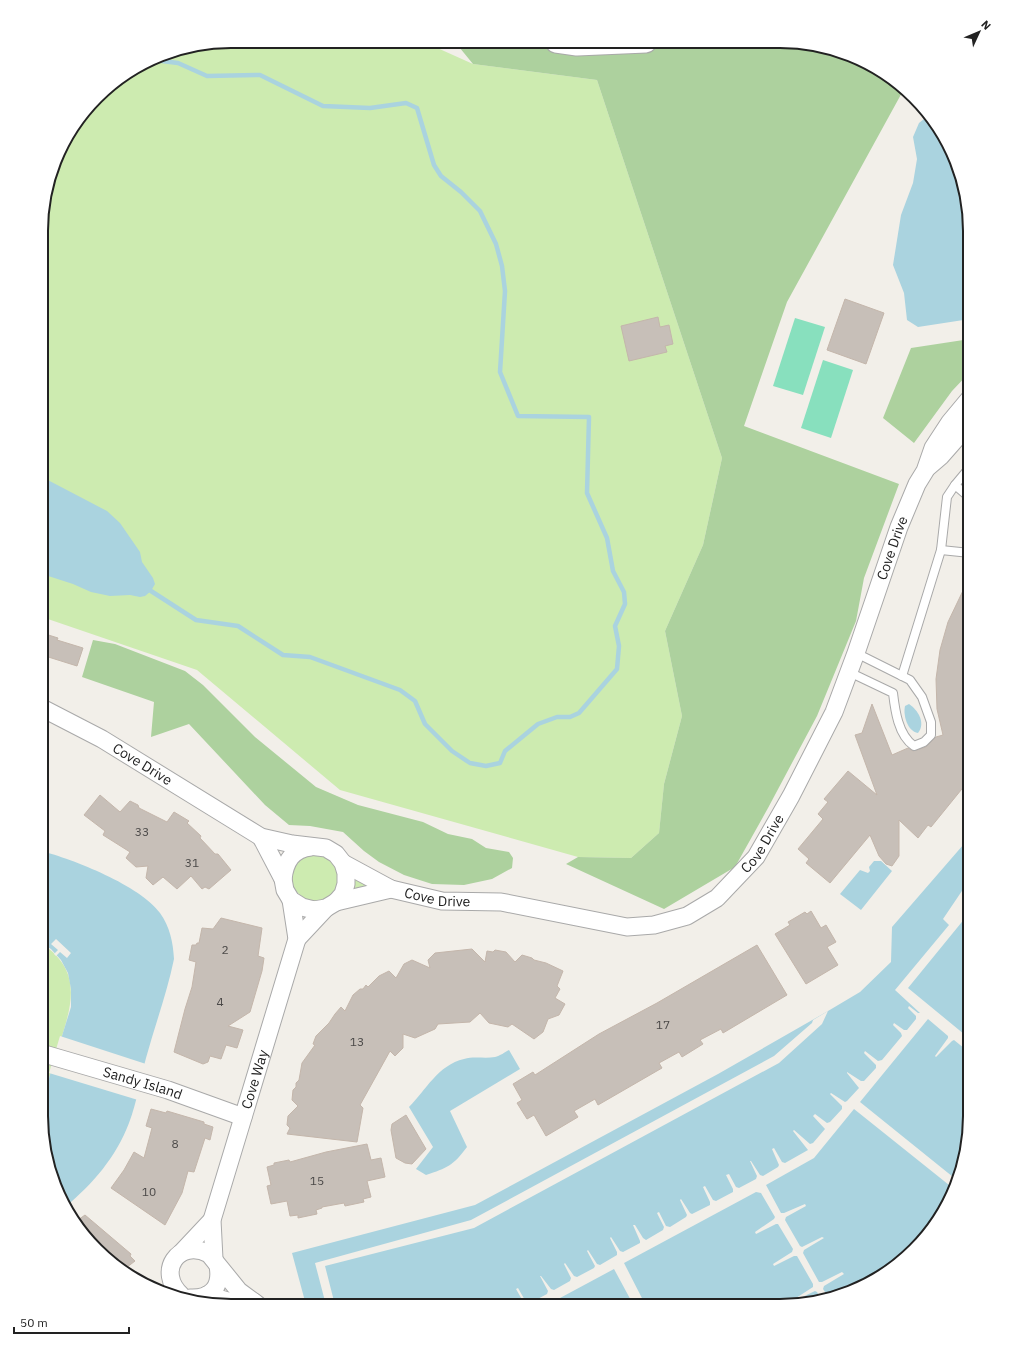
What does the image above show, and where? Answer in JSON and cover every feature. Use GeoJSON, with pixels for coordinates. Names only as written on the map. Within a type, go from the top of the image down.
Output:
{"type":"FeatureCollection","features":[{"type":"Feature","properties":{"kind":"street","name":"Cove Drive"},"geometry":{"type":"LineString","coordinates":[[48,711],[102,739],[261,837],[292,844],[326,848],[336,854],[343,863],[391,889],[442,901],[501,902],[627,927],[654,925],[687,916],[717,898],[756,857],[791,796],[834,712],[899,527],[917,484],[925,471],[933,448],[950,422],[963,406]]}},
{"type":"Feature","properties":{"kind":"street","name":"Cove Drive"},"geometry":{"type":"LineString","coordinates":[[925,471],[941,456],[963,431]]}},
{"type":"Feature","properties":{"kind":"street"},"geometry":{"type":"LineString","coordinates":[[261,837],[283,879]]}},
{"type":"Feature","properties":{"kind":"street"},"geometry":{"type":"LineString","coordinates":[[291,900],[285,890],[283,879],[284,869],[288,860],[296,852],[315,846]]}},
{"type":"Feature","properties":{"kind":"street"},"geometry":{"type":"LineString","coordinates":[[331,905],[343,894],[346,884],[346,873],[343,863]]}},
{"type":"Feature","properties":{"kind":"street","name":"Cove Drive"},"geometry":{"type":"LineString","coordinates":[[291,900],[302,907],[314,910],[391,889]]}},
{"type":"Feature","properties":{"kind":"street","name":"Cove Way"},"geometry":{"type":"LineString","coordinates":[[207,1295],[214,1290],[220,1274],[216,1262],[212,1220],[297,939],[291,900]]}},
{"type":"Feature","properties":{"kind":"street","name":"Cove Way"},"geometry":{"type":"LineString","coordinates":[[297,939],[331,905]]}},
{"type":"Feature","properties":{"kind":"street","name":"Sandy Island"},"geometry":{"type":"LineString","coordinates":[[48,1054],[168,1090],[243,1117]]}},
{"type":"Feature","properties":{"kind":"street","name":"Cove Way"},"geometry":{"type":"LineString","coordinates":[[176,1290],[171,1282],[164,1280],[171,1266],[175,1259],[212,1220]]}},
{"type":"Feature","properties":{"kind":"street"},"geometry":{"type":"LineString","coordinates":[[181,1253],[195,1249],[202,1250],[209,1254],[238,1291],[250,1299]]}},
{"type":"Feature","properties":{"kind":"street"},"geometry":{"type":"LineString","coordinates":[[204,1296],[207,1295],[221,1299]]}},
{"type":"Feature","properties":{"kind":"lane"},"geometry":{"type":"LineString","coordinates":[[902,676],[941,550],[947,497],[954,485],[963,475]]}},
{"type":"Feature","properties":{"kind":"lane"},"geometry":{"type":"LineString","coordinates":[[954,485],[963,492]]}},
{"type":"Feature","properties":{"kind":"lane"},"geometry":{"type":"LineString","coordinates":[[941,550],[963,552]]}},
{"type":"Feature","properties":{"kind":"lane"},"geometry":{"type":"LineString","coordinates":[[849,672],[893,693],[896,715],[908,742],[914,746],[924,742],[931,735],[931,722],[922,697],[910,680],[856,653]]}},
{"type":"Feature","properties":{"kind":"green space"},"geometry":{"type":"Polygon","coordinates":[[[219,48],[437,48],[473,64],[597,80],[722,458],[703,545],[665,631],[682,716],[664,784],[659,833],[631,858],[578,857],[340,790],[197,670],[48,619],[48,219],[54,184],[58,172],[67,150],[79,129],[93,110],[110,93],[139,73],[161,62],[184,54],[219,48]]]}},
{"type":"Feature","properties":{"kind":"green space"},"geometry":{"type":"Polygon","coordinates":[[[460,48],[792,48],[827,54],[850,62],[882,79],[901,94],[787,302],[744,426],[899,484],[864,578],[856,621],[817,716],[768,808],[735,867],[664,909],[566,864],[578,857],[631,858],[659,833],[664,784],[682,716],[665,631],[703,545],[722,458],[597,80],[473,64],[460,48]]]}},
{"type":"Feature","properties":{"kind":"green space"},"geometry":{"type":"Polygon","coordinates":[[[795,318],[825,327],[803,395],[773,386],[795,318]]]}},
{"type":"Feature","properties":{"kind":"green space"},"geometry":{"type":"Polygon","coordinates":[[[963,340],[963,379],[952,391],[914,443],[883,418],[911,348],[963,340]]]}},
{"type":"Feature","properties":{"kind":"green space"},"geometry":{"type":"Polygon","coordinates":[[[823,360],[853,370],[831,438],[801,428],[823,360]]]}},
{"type":"Feature","properties":{"kind":"green space"},"geometry":{"type":"Polygon","coordinates":[[[93,640],[115,644],[185,671],[203,685],[255,737],[316,787],[358,805],[423,822],[448,834],[472,839],[486,848],[509,852],[513,858],[512,868],[492,879],[464,885],[432,884],[404,875],[379,862],[343,832],[310,826],[289,825],[265,805],[189,724],[151,737],[154,702],[82,677],[93,640]]]}},
{"type":"Feature","properties":{"kind":"green space"},"geometry":{"type":"Polygon","coordinates":[[[319,853],[334,861],[340,878],[335,892],[328,899],[320,902],[312,901],[303,897],[297,892],[292,884],[292,875],[299,860],[301,858],[319,853]]]}},
{"type":"Feature","properties":{"kind":"green space"},"geometry":{"type":"Polygon","coordinates":[[[355,877],[371,886],[353,890],[355,877]]]}},
{"type":"Feature","properties":{"kind":"green space"},"geometry":{"type":"Polygon","coordinates":[[[48,948],[55,954],[64,966],[69,978],[71,991],[67,1019],[48,1080],[48,948]]]}},
{"type":"Feature","properties":{"kind":"water"},"geometry":{"type":"Polygon","coordinates":[[[924,119],[932,129],[949,161],[957,184],[963,219],[963,320],[918,327],[907,320],[904,293],[893,265],[901,215],[913,183],[917,159],[913,137],[919,123],[924,119]]]}},
{"type":"Feature","properties":{"kind":"water"},"geometry":{"type":"Polygon","coordinates":[[[48,480],[107,511],[120,523],[140,552],[142,562],[153,578],[155,584],[151,591],[145,596],[140,597],[130,595],[110,596],[91,592],[48,576],[48,480]]]}},
{"type":"Feature","properties":{"kind":"water"},"geometry":{"type":"Polygon","coordinates":[[[909,704],[920,717],[921,725],[918,733],[911,729],[905,718],[905,706],[909,704]]]}},
{"type":"Feature","properties":{"kind":"water"},"geometry":{"type":"Polygon","coordinates":[[[963,845],[963,1128],[957,1163],[944,1197],[932,1218],[918,1237],[901,1254],[882,1268],[861,1280],[839,1289],[827,1293],[792,1299],[304,1299],[292,1253],[475,1205],[718,1074],[860,992],[891,962],[892,927],[963,845]]]}},
{"type":"Feature","properties":{"kind":"water"},"geometry":{"type":"Polygon","coordinates":[[[48,853],[70,860],[105,875],[138,893],[151,903],[160,913],[169,929],[174,959],[146,1058],[134,1107],[124,1135],[103,1169],[85,1189],[70,1202],[58,1175],[52,1152],[48,1128],[48,1080],[71,1007],[71,989],[68,973],[61,960],[48,947],[48,853]]]}},
{"type":"Feature","properties":{"kind":"water"},"geometry":{"type":"Polygon","coordinates":[[[874,861],[881,861],[892,871],[861,910],[840,894],[860,870],[868,873],[870,871],[869,867],[874,861]]]}},
{"type":"Feature","properties":{"kind":"water"},"geometry":{"type":"Polygon","coordinates":[[[509,1050],[520,1069],[450,1111],[467,1147],[458,1158],[445,1168],[426,1175],[416,1169],[433,1147],[409,1107],[440,1072],[455,1062],[468,1058],[495,1057],[509,1050]]]}},
{"type":"Feature","properties":{"kind":"pier"},"geometry":{"type":"Polygon","coordinates":[[[963,889],[963,921],[908,988],[963,1033],[963,1047],[954,1040],[936,1057],[935,1056],[948,1036],[928,1019],[860,1102],[952,1177],[949,1185],[854,1109],[814,1158],[766,1185],[781,1213],[805,1204],[806,1206],[786,1217],[785,1220],[800,1246],[802,1247],[822,1237],[824,1238],[804,1250],[803,1253],[819,1282],[842,1272],[844,1274],[824,1286],[823,1289],[826,1293],[819,1295],[815,1291],[802,1297],[795,1298],[813,1287],[813,1284],[797,1256],[774,1266],[773,1264],[792,1252],[793,1249],[778,1224],[756,1234],[755,1232],[775,1217],[761,1193],[756,1192],[624,1263],[642,1299],[630,1299],[614,1269],[558,1299],[538,1299],[547,1294],[548,1291],[540,1276],[551,1289],[554,1290],[570,1281],[571,1278],[564,1264],[565,1263],[574,1276],[577,1277],[594,1268],[595,1266],[587,1251],[588,1250],[597,1264],[600,1265],[617,1255],[610,1238],[611,1237],[620,1251],[623,1252],[640,1243],[633,1225],[635,1225],[643,1238],[646,1240],[663,1230],[664,1227],[657,1213],[659,1212],[666,1226],[670,1227],[686,1217],[687,1215],[680,1200],[681,1199],[692,1214],[710,1205],[703,1187],[705,1186],[713,1200],[716,1201],[733,1192],[726,1175],[729,1174],[736,1187],[739,1188],[756,1179],[757,1176],[750,1161],[760,1175],[763,1176],[779,1165],[772,1149],[774,1148],[782,1162],[785,1163],[808,1150],[793,1131],[794,1130],[810,1144],[813,1143],[825,1129],[813,1116],[815,1114],[827,1123],[830,1122],[842,1109],[842,1106],[830,1094],[831,1093],[845,1102],[859,1088],[847,1072],[861,1081],[864,1081],[876,1068],[876,1065],[864,1053],[865,1051],[878,1061],[882,1060],[902,1036],[893,1025],[894,1023],[904,1030],[907,1030],[916,1019],[916,1016],[908,1008],[909,1006],[920,1013],[895,990],[949,925],[943,919],[963,889]]]}},
{"type":"Feature","properties":{"kind":"pier"},"geometry":{"type":"Polygon","coordinates":[[[56,939],[71,953],[67,958],[60,952],[56,956],[54,954],[58,950],[51,944],[56,939]]]}},
{"type":"Feature","properties":{"kind":"pier"},"geometry":{"type":"Polygon","coordinates":[[[828,1011],[822,1024],[779,1063],[474,1228],[325,1266],[333,1299],[324,1299],[315,1263],[471,1220],[774,1056],[812,1023],[813,1020],[828,1011]]]}},
{"type":"Feature","properties":{"kind":"pier"},"geometry":{"type":"Polygon","coordinates":[[[60,1036],[146,1064],[138,1100],[49,1073],[60,1036]]]}},
{"type":"Feature","properties":{"kind":"pier"},"geometry":{"type":"Polygon","coordinates":[[[518,1288],[524,1299],[522,1299],[516,1289],[518,1288]]]}},
{"type":"Feature","properties":{"kind":"building"},"geometry":{"type":"Polygon","coordinates":[[[845,299],[884,313],[866,364],[827,350],[845,299]]]}},
{"type":"Feature","properties":{"kind":"building"},"geometry":{"type":"Polygon","coordinates":[[[658,317],[660,327],[669,325],[673,344],[665,346],[667,352],[629,361],[621,326],[658,317]]]}},
{"type":"Feature","properties":{"kind":"building"},"geometry":{"type":"Polygon","coordinates":[[[963,591],[963,788],[931,827],[928,825],[918,838],[899,820],[899,856],[892,866],[886,864],[879,856],[870,835],[830,883],[806,863],[809,859],[798,849],[823,819],[818,814],[828,802],[824,799],[848,771],[877,795],[855,735],[862,733],[872,704],[892,755],[908,748],[913,751],[926,747],[936,737],[943,735],[937,709],[936,679],[940,650],[948,622],[963,591]]]}},
{"type":"Feature","properties":{"kind":"building"},"geometry":{"type":"Polygon","coordinates":[[[48,635],[58,638],[57,640],[83,648],[77,666],[48,657],[48,635]]]}},
{"type":"Feature","properties":{"kind":"building"},"geometry":{"type":"Polygon","coordinates":[[[100,795],[120,812],[130,801],[138,805],[139,808],[167,822],[174,812],[189,821],[187,823],[201,836],[200,838],[215,854],[218,854],[231,870],[209,889],[205,887],[202,889],[191,876],[177,889],[163,877],[153,885],[146,878],[148,866],[136,867],[126,858],[130,852],[103,835],[105,831],[84,815],[100,795]]]}},
{"type":"Feature","properties":{"kind":"building"},"geometry":{"type":"Polygon","coordinates":[[[811,911],[821,928],[826,925],[836,942],[827,947],[838,965],[806,984],[775,934],[790,925],[788,922],[805,912],[807,914],[811,911]]]}},
{"type":"Feature","properties":{"kind":"building"},"geometry":{"type":"Polygon","coordinates":[[[221,918],[262,928],[258,956],[264,958],[262,971],[250,1012],[228,1026],[243,1030],[237,1048],[226,1045],[221,1059],[210,1056],[208,1062],[203,1064],[174,1052],[192,987],[196,962],[189,960],[192,945],[199,943],[202,928],[213,929],[221,918]]]}},
{"type":"Feature","properties":{"kind":"building"},"geometry":{"type":"Polygon","coordinates":[[[757,945],[787,995],[723,1033],[721,1029],[700,1040],[703,1044],[682,1057],[679,1052],[659,1063],[662,1068],[598,1105],[595,1099],[574,1111],[578,1117],[546,1136],[534,1115],[527,1119],[517,1103],[522,1100],[513,1084],[533,1072],[535,1075],[599,1034],[657,1003],[757,945]]]}},
{"type":"Feature","properties":{"kind":"building"},"geometry":{"type":"Polygon","coordinates":[[[472,949],[485,962],[487,951],[493,952],[495,950],[506,952],[515,962],[522,955],[546,963],[563,971],[557,986],[560,989],[555,998],[565,1004],[559,1015],[548,1019],[543,1032],[534,1039],[512,1024],[508,1027],[489,1023],[480,1013],[470,1022],[438,1024],[435,1029],[415,1038],[403,1034],[403,1048],[395,1056],[390,1051],[360,1105],[363,1108],[357,1142],[287,1134],[290,1128],[287,1125],[288,1116],[298,1106],[292,1100],[293,1090],[299,1080],[302,1063],[315,1045],[313,1044],[316,1036],[329,1023],[341,1007],[345,1011],[353,995],[360,989],[363,989],[366,985],[368,987],[379,976],[389,971],[396,978],[404,964],[412,960],[430,968],[428,960],[435,953],[472,949]]]}},
{"type":"Feature","properties":{"kind":"building"},"geometry":{"type":"Polygon","coordinates":[[[151,1109],[166,1113],[167,1111],[204,1122],[204,1124],[213,1127],[210,1140],[205,1138],[194,1172],[188,1171],[182,1193],[165,1225],[111,1188],[124,1170],[134,1152],[144,1158],[152,1128],[146,1126],[151,1109]]]}},
{"type":"Feature","properties":{"kind":"building"},"geometry":{"type":"Polygon","coordinates":[[[406,1115],[426,1149],[412,1164],[405,1163],[396,1158],[391,1130],[392,1124],[406,1115]]]}},
{"type":"Feature","properties":{"kind":"building"},"geometry":{"type":"Polygon","coordinates":[[[367,1144],[371,1160],[381,1158],[385,1177],[367,1181],[371,1197],[363,1199],[364,1202],[345,1206],[344,1203],[322,1207],[316,1210],[317,1214],[298,1218],[298,1215],[290,1216],[287,1201],[271,1204],[267,1186],[271,1185],[267,1167],[274,1165],[274,1163],[289,1160],[290,1162],[326,1152],[367,1144]]]}},
{"type":"Feature","properties":{"kind":"building"},"geometry":{"type":"Polygon","coordinates":[[[85,1215],[131,1254],[130,1256],[135,1261],[127,1267],[110,1254],[93,1237],[80,1219],[85,1215]]]}},
{"type":"Feature","properties":{"kind":"waterway"},"geometry":{"type":"LineString","coordinates":[[151,591],[196,620],[238,626],[283,655],[310,657],[400,690],[415,701],[425,724],[452,751],[470,763],[486,766],[500,763],[505,751],[538,724],[557,717],[570,717],[579,713],[617,669],[619,646],[615,626],[625,604],[624,592],[613,571],[607,538],[587,493],[589,417],[518,416],[500,372],[505,291],[502,266],[496,244],[480,211],[461,192],[441,176],[434,165],[417,108],[406,103],[370,108],[323,106],[260,75],[207,76],[178,63],[163,61]]}}]}
